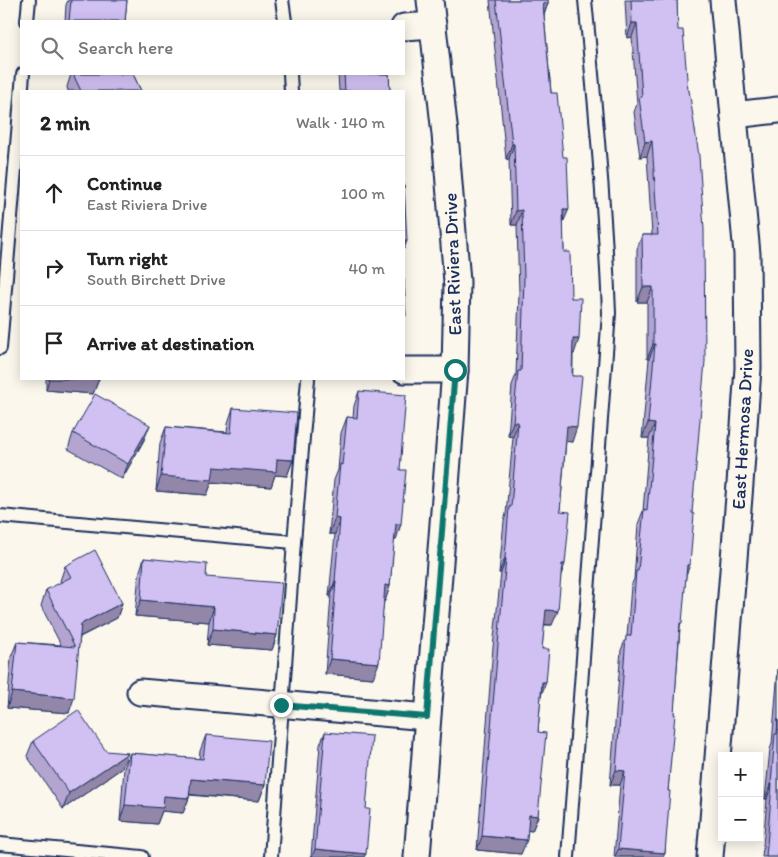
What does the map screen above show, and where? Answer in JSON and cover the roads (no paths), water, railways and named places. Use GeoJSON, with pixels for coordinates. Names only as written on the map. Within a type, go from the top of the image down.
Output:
{"type":"FeatureCollection","features":[{"type":"Feature","properties":{"kind":"street","name":"East Riviera Drive"},"geometry":{"type":"LineString","coordinates":[[418,857],[427,717],[455,370],[457,282],[445,134],[430,0]]}},
{"type":"Feature","properties":{"kind":"street","name":"East Hermosa Drive"},"geometry":{"type":"LineString","coordinates":[[710,857],[748,368],[747,254],[723,0]]}},
{"type":"Feature","properties":{"kind":"street"},"geometry":{"type":"LineString","coordinates":[[405,28],[432,25]]}},
{"type":"Feature","properties":{"kind":"street"},"geometry":{"type":"LineString","coordinates":[[734,115],[778,110]]}},
{"type":"Feature","properties":{"kind":"street"},"geometry":{"type":"LineString","coordinates":[[405,370],[455,370]]}},
{"type":"Feature","properties":{"kind":"street"},"geometry":{"type":"LineString","coordinates":[[140,692],[427,717]]}},
{"type":"Feature","properties":{"kind":"lane"},"geometry":{"type":"LineString","coordinates":[[27,20],[29,0]]}},
{"type":"Feature","properties":{"kind":"lane"},"geometry":{"type":"LineString","coordinates":[[282,0],[285,20]]}},
{"type":"Feature","properties":{"kind":"lane"},"geometry":{"type":"LineString","coordinates":[[568,857],[609,313],[602,175],[585,0]]}},
{"type":"Feature","properties":{"kind":"lane"},"geometry":{"type":"LineString","coordinates":[[22,90],[23,75]]}},
{"type":"Feature","properties":{"kind":"lane"},"geometry":{"type":"LineString","coordinates":[[290,75],[291,90]]}},
{"type":"Feature","properties":{"kind":"lane"},"geometry":{"type":"LineString","coordinates":[[0,348],[16,199],[20,128]]}},
{"type":"Feature","properties":{"kind":"lane"},"geometry":{"type":"LineString","coordinates":[[271,857],[281,705],[308,380]]}},
{"type":"Feature","properties":{"kind":"lane"},"geometry":{"type":"LineString","coordinates":[[0,516],[294,542]]}},
{"type":"Feature","properties":{"kind":"lane"},"geometry":{"type":"LineString","coordinates":[[0,844],[142,857]]}}]}
